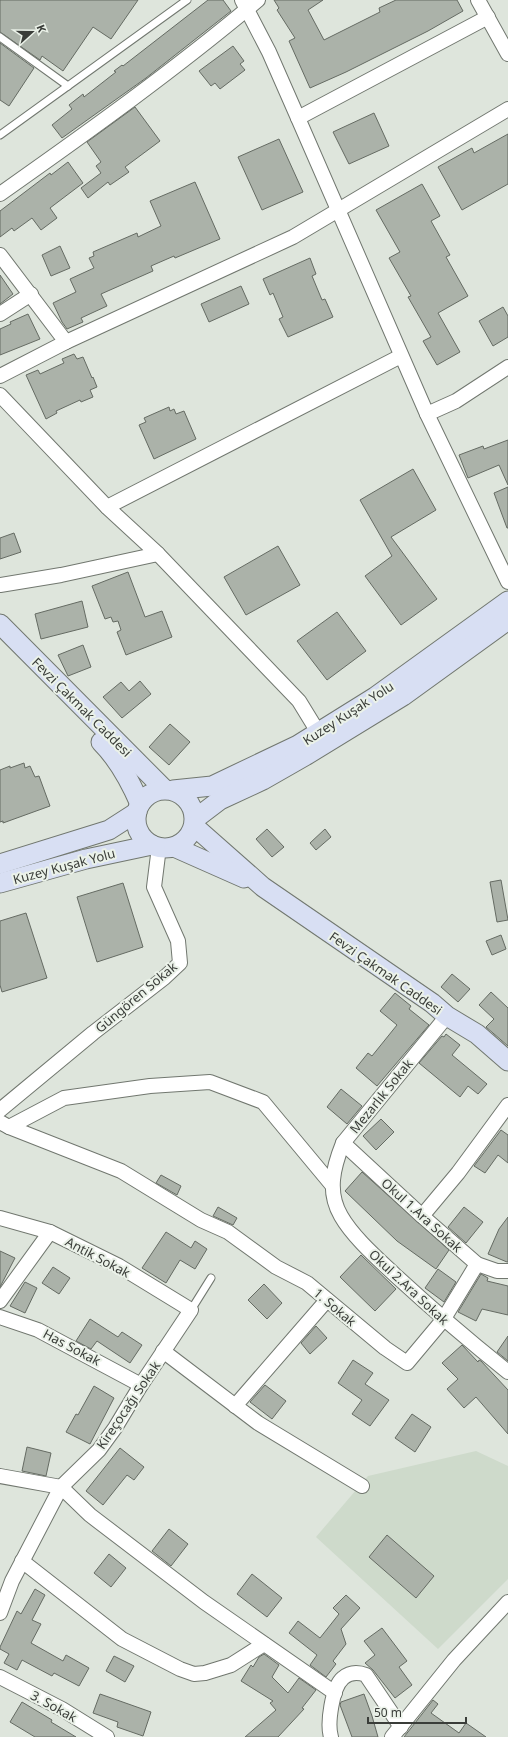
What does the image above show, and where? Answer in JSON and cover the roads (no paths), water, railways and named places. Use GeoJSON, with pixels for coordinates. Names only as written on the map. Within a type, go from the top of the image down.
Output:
{"type":"FeatureCollection","features":[{"type":"Feature","properties":{"kind":"main road","name":"Kuzey Kuşak Yolu"},"geometry":{"type":"LineString","coordinates":[[168,790],[212,786],[298,745],[375,697],[508,601]]}},
{"type":"Feature","properties":{"kind":"main road","name":"Kuzey Kuşak Yolu"},"geometry":{"type":"LineString","coordinates":[[194,822],[220,800],[263,780],[404,696],[508,620]]}},
{"type":"Feature","properties":{"kind":"main road","name":"Fevzi Çakmak Caddesi"},"geometry":{"type":"LineString","coordinates":[[0,624],[168,790]]}},
{"type":"Feature","properties":{"kind":"main road"},"geometry":{"type":"LineString","coordinates":[[0,642],[111,752],[129,778],[139,808],[137,825],[142,836],[162,846],[263,887]]}},
{"type":"Feature","properties":{"kind":"main road"},"geometry":{"type":"LineString","coordinates":[[139,808],[146,797],[154,792],[168,790],[181,794],[193,809],[194,822],[186,839],[162,846]]}},
{"type":"Feature","properties":{"kind":"main road","name":"Kuzey Kuşak Yolu"},"geometry":{"type":"LineString","coordinates":[[0,864],[109,830],[139,808]]}},
{"type":"Feature","properties":{"kind":"main road"},"geometry":{"type":"LineString","coordinates":[[194,822],[263,887]]}},
{"type":"Feature","properties":{"kind":"main road","name":"Kuzey Kuşak Yolu"},"geometry":{"type":"LineString","coordinates":[[0,883],[86,859],[162,846]]}},
{"type":"Feature","properties":{"kind":"main road","name":"Fevzi Çakmak Caddesi"},"geometry":{"type":"LineString","coordinates":[[263,887],[432,1003],[447,1016],[477,1034],[508,1061]]}},
{"type":"Feature","properties":{"kind":"street"},"geometry":{"type":"LineString","coordinates":[[0,194],[210,41],[244,5],[258,0]]}},
{"type":"Feature","properties":{"kind":"street"},"geometry":{"type":"LineString","coordinates":[[478,0],[508,54]]}},
{"type":"Feature","properties":{"kind":"street"},"geometry":{"type":"LineString","coordinates":[[244,5],[269,52],[339,209],[427,414],[508,582]]}},
{"type":"Feature","properties":{"kind":"street"},"geometry":{"type":"LineString","coordinates":[[298,118],[488,17]]}},
{"type":"Feature","properties":{"kind":"street"},"geometry":{"type":"LineString","coordinates":[[0,376],[66,342],[293,237],[508,109]]}},
{"type":"Feature","properties":{"kind":"street"},"geometry":{"type":"LineString","coordinates":[[0,255],[66,342]]}},
{"type":"Feature","properties":{"kind":"street"},"geometry":{"type":"LineString","coordinates":[[0,314],[31,294]]}},
{"type":"Feature","properties":{"kind":"street"},"geometry":{"type":"LineString","coordinates":[[108,507],[401,356]]}},
{"type":"Feature","properties":{"kind":"street"},"geometry":{"type":"LineString","coordinates":[[427,414],[456,401],[508,367]]}},
{"type":"Feature","properties":{"kind":"street"},"geometry":{"type":"LineString","coordinates":[[0,395],[108,507],[158,554],[299,701],[318,732]]}},
{"type":"Feature","properties":{"kind":"street"},"geometry":{"type":"LineString","coordinates":[[0,585],[61,575],[158,554]]}},
{"type":"Feature","properties":{"kind":"street","name":"Güngören Sokak"},"geometry":{"type":"LineString","coordinates":[[0,1110],[93,1033],[164,978],[180,963],[178,941],[154,887],[162,846]]}},
{"type":"Feature","properties":{"kind":"street","name":"Mezarlık Sokak"},"geometry":{"type":"LineString","coordinates":[[332,1185],[335,1163],[343,1143],[447,1016]]}},
{"type":"Feature","properties":{"kind":"street"},"geometry":{"type":"LineString","coordinates":[[4,1125],[64,1098],[150,1086],[210,1082],[264,1102],[332,1185]]}},
{"type":"Feature","properties":{"kind":"street"},"geometry":{"type":"LineString","coordinates":[[422,1216],[458,1173],[508,1105]]}},
{"type":"Feature","properties":{"kind":"street","name":"1. Sokak"},"geometry":{"type":"LineString","coordinates":[[4,1125],[121,1171],[201,1220],[228,1232],[260,1256],[307,1284],[385,1348],[407,1363],[443,1320]]}},
{"type":"Feature","properties":{"kind":"street","name":"Okul 1.Ara Sokak"},"geometry":{"type":"LineString","coordinates":[[343,1143],[422,1216],[477,1264],[497,1271],[508,1271]]}},
{"type":"Feature","properties":{"kind":"street","name":"Okul 2.Ara Sokak"},"geometry":{"type":"LineString","coordinates":[[332,1185],[341,1216],[376,1257],[443,1320],[508,1372]]}},
{"type":"Feature","properties":{"kind":"street","name":"Antik Sokak"},"geometry":{"type":"LineString","coordinates":[[0,1218],[50,1232],[119,1266],[191,1310]]}},
{"type":"Feature","properties":{"kind":"street"},"geometry":{"type":"LineString","coordinates":[[0,1301],[50,1232]]}},
{"type":"Feature","properties":{"kind":"street"},"geometry":{"type":"LineString","coordinates":[[443,1320],[477,1264]]}},
{"type":"Feature","properties":{"kind":"street"},"geometry":{"type":"LineString","coordinates":[[235,1406],[327,1300]]}},
{"type":"Feature","properties":{"kind":"street","name":"Kireçocağı Sokak"},"geometry":{"type":"LineString","coordinates":[[0,1613],[12,1581],[61,1487],[99,1450],[115,1428],[141,1385],[191,1310]]}},
{"type":"Feature","properties":{"kind":"street","name":"Has Sokak"},"geometry":{"type":"LineString","coordinates":[[0,1317],[38,1330],[141,1385]]}},
{"type":"Feature","properties":{"kind":"street"},"geometry":{"type":"LineString","coordinates":[[163,1351],[277,1436],[362,1486]]}},
{"type":"Feature","properties":{"kind":"street"},"geometry":{"type":"LineString","coordinates":[[0,1476],[61,1487],[90,1515],[204,1602],[335,1693]]}},
{"type":"Feature","properties":{"kind":"street"},"geometry":{"type":"LineString","coordinates":[[22,1561],[122,1639],[180,1669],[194,1674],[205,1673],[231,1665],[264,1644]]}},
{"type":"Feature","properties":{"kind":"street"},"geometry":{"type":"LineString","coordinates":[[331,1737],[329,1713],[341,1679],[350,1674],[359,1672],[366,1675],[396,1732],[454,1660],[508,1602]]}},
{"type":"Feature","properties":{"kind":"street","name":"3. Sokak"},"geometry":{"type":"LineString","coordinates":[[0,1676],[62,1709],[107,1737]]}},
{"type":"Feature","properties":{"kind":"lane"},"geometry":{"type":"LineString","coordinates":[[0,135],[187,0]]}},
{"type":"Feature","properties":{"kind":"lane"},"geometry":{"type":"LineString","coordinates":[[0,37],[68,86]]}},
{"type":"Feature","properties":{"kind":"lane","name":"Kireçocağı Sokak"},"geometry":{"type":"LineString","coordinates":[[191,1310],[210,1278]]}}]}
